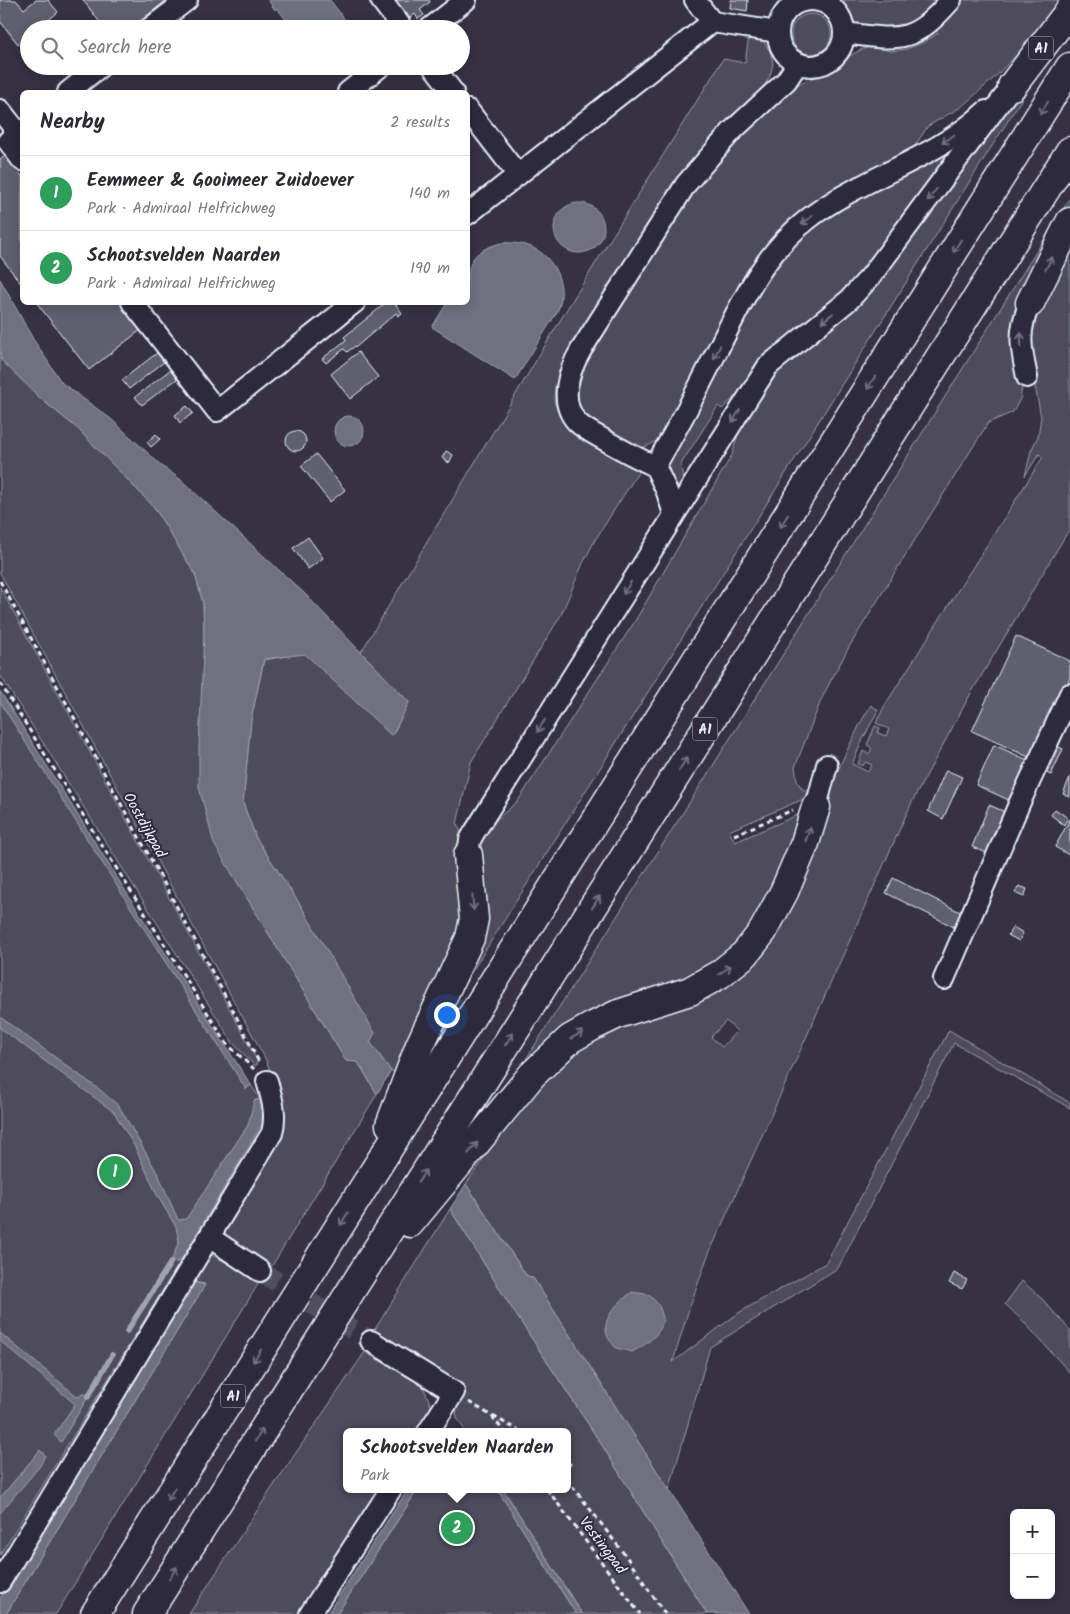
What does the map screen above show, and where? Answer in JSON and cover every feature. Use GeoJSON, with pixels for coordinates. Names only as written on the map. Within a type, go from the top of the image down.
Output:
{"type":"FeatureCollection","features":[{"type":"Feature","properties":{"kind":"highway","name":"A1"},"geometry":{"type":"LineString","coordinates":[[1012,86],[1070,10]]}},
{"type":"Feature","properties":{"kind":"highway","name":"A1"},"geometry":{"type":"LineString","coordinates":[[95,1614],[1070,67]]}},
{"type":"Feature","properties":{"kind":"highway","name":"A1"},"geometry":{"type":"LineString","coordinates":[[147,1614],[1070,151]]}},
{"type":"Feature","properties":{"kind":"highway"},"geometry":{"type":"LineString","coordinates":[[1030,303],[1070,222]]}},
{"type":"Feature","properties":{"kind":"highway","name":"A1"},"geometry":{"type":"LineString","coordinates":[[340,1306],[532,1075],[558,1049],[570,1039],[605,1019],[699,987],[725,971],[745,954],[763,931],[784,892],[805,843],[818,803]]}},
{"type":"Feature","properties":{"kind":"highway","name":"A1"},"geometry":{"type":"LineString","coordinates":[[370,1178],[420,1045],[470,938],[474,919],[468,855]]}},
{"type":"Feature","properties":{"kind":"street"},"geometry":{"type":"LineString","coordinates":[[161,20],[187,0]]}},
{"type":"Feature","properties":{"kind":"street"},"geometry":{"type":"LineString","coordinates":[[381,0],[396,20]]}},
{"type":"Feature","properties":{"kind":"street"},"geometry":{"type":"LineString","coordinates":[[440,20],[466,0]]}},
{"type":"Feature","properties":{"kind":"street"},"geometry":{"type":"LineString","coordinates":[[695,0],[712,22],[778,32]]}},
{"type":"Feature","properties":{"kind":"street"},"geometry":{"type":"LineString","coordinates":[[814,0],[834,9],[840,17],[844,33],[841,48],[834,57],[825,64],[814,66],[803,65],[793,61],[785,53],[780,43],[778,32],[780,22],[786,12],[794,5],[814,0]]}},
{"type":"Feature","properties":{"kind":"street"},"geometry":{"type":"LineString","coordinates":[[844,33],[901,38],[925,26],[951,0]]}},
{"type":"Feature","properties":{"kind":"street"},"geometry":{"type":"LineString","coordinates":[[470,212],[712,22]]}},
{"type":"Feature","properties":{"kind":"street"},"geometry":{"type":"LineString","coordinates":[[674,514],[667,492],[655,466],[626,452],[578,422],[568,409],[568,384],[572,367],[686,184],[732,131],[786,81],[798,63]]}},
{"type":"Feature","properties":{"kind":"street"},"geometry":{"type":"LineString","coordinates":[[71,90],[90,75]]}},
{"type":"Feature","properties":{"kind":"street"},"geometry":{"type":"LineString","coordinates":[[351,90],[370,75]]}},
{"type":"Feature","properties":{"kind":"street"},"geometry":{"type":"LineString","coordinates":[[440,75],[451,90]]}},
{"type":"Feature","properties":{"kind":"street","name":"A1"},"geometry":{"type":"LineString","coordinates":[[655,466],[681,422],[756,277],[779,245],[826,206],[934,148],[959,132],[983,114],[1012,86]]}},
{"type":"Feature","properties":{"kind":"street","name":"A1"},"geometry":{"type":"LineString","coordinates":[[468,855],[470,840],[474,833],[768,366],[849,300],[866,282],[1012,86]]}},
{"type":"Feature","properties":{"kind":"street"},"geometry":{"type":"LineString","coordinates":[[0,110],[20,131],[8,141],[20,157]]}},
{"type":"Feature","properties":{"kind":"street"},"geometry":{"type":"LineString","coordinates":[[470,113],[518,175]]}},
{"type":"Feature","properties":{"kind":"street"},"geometry":{"type":"LineString","coordinates":[[1028,377],[1020,342],[1022,323],[1030,303]]}},
{"type":"Feature","properties":{"kind":"street"},"geometry":{"type":"LineString","coordinates":[[134,305],[217,411],[351,305]]}},
{"type":"Feature","properties":{"kind":"street"},"geometry":{"type":"LineString","coordinates":[[944,979],[1017,810],[1070,694]]}},
{"type":"Feature","properties":{"kind":"street","name":"A1"},"geometry":{"type":"LineString","coordinates":[[818,803],[827,765]]}},
{"type":"Feature","properties":{"kind":"street"},"geometry":{"type":"LineString","coordinates":[[0,1582],[272,1133],[275,1121],[274,1107],[267,1081]]}},
{"type":"Feature","properties":{"kind":"street"},"geometry":{"type":"LineString","coordinates":[[209,1236],[260,1271]]}},
{"type":"Feature","properties":{"kind":"street"},"geometry":{"type":"LineString","coordinates":[[371,1341],[454,1392],[431,1428]]}},
{"type":"Feature","properties":{"kind":"street"},"geometry":{"type":"LineString","coordinates":[[310,1614],[388,1493]]}},
{"type":"Feature","properties":{"kind":"path","name":"Oostdijkpad"},"geometry":{"type":"LineString","coordinates":[[0,581],[235,1014],[267,1081]]}},
{"type":"Feature","properties":{"kind":"path"},"geometry":{"type":"LineString","coordinates":[[0,683],[227,1044],[267,1081]]}},
{"type":"Feature","properties":{"kind":"path"},"geometry":{"type":"LineString","coordinates":[[734,836],[818,803]]}},
{"type":"Feature","properties":{"kind":"path"},"geometry":{"type":"LineString","coordinates":[[454,1392],[492,1416],[501,1428]]}},
{"type":"Feature","properties":{"kind":"path"},"geometry":{"type":"LineString","coordinates":[[488,1414],[514,1428]]}},
{"type":"Feature","properties":{"kind":"path"},"geometry":{"type":"LineString","coordinates":[[571,1484],[628,1559],[665,1614]]}},
{"type":"Feature","properties":{"kind":"path","name":"Vestingpad"},"geometry":{"type":"LineString","coordinates":[[550,1493],[640,1614]]}},
{"type":"Feature","properties":{"kind":"shaded area"},"geometry":{"type":"Polygon","coordinates":[[[839,0],[1061,0],[1024,47],[993,79],[961,107],[928,126],[912,150],[806,210],[664,434],[648,446],[637,447],[624,442],[580,413],[576,406],[575,382],[694,188],[716,160],[802,82],[840,68],[851,55],[872,46],[890,51],[907,49],[924,42],[938,33],[925,16],[895,31],[857,27],[839,0]]]}},
{"type":"Feature","properties":{"kind":"shaded area"},"geometry":{"type":"Polygon","coordinates":[[[815,14],[822,17],[828,23],[831,34],[830,42],[822,51],[815,54],[807,54],[800,51],[792,42],[791,30],[794,23],[803,15],[815,14]]]}},
{"type":"Feature","properties":{"kind":"shaded area"},"geometry":{"type":"Polygon","coordinates":[[[1062,35],[447,1011],[479,835],[518,801],[635,621],[732,455],[743,418],[770,373],[836,320],[1062,35]]]}},
{"type":"Feature","properties":{"kind":"shaded area"},"geometry":{"type":"Polygon","coordinates":[[[749,36],[763,40],[772,57],[771,72],[765,85],[710,142],[565,363],[555,386],[554,401],[560,417],[572,428],[639,471],[595,540],[561,615],[471,762],[457,824],[460,830],[467,918],[395,1072],[391,1071],[370,1042],[301,906],[256,838],[243,803],[251,720],[264,660],[305,653],[392,736],[409,702],[361,652],[567,309],[723,59],[745,63],[749,36]]]}},
{"type":"Feature","properties":{"kind":"shaded area"},"geometry":{"type":"Polygon","coordinates":[[[950,150],[953,151],[867,272],[722,409],[718,406],[681,464],[683,483],[678,493],[663,468],[769,267],[821,218],[950,150]]]}},
{"type":"Feature","properties":{"kind":"shaded area"},"geometry":{"type":"Polygon","coordinates":[[[1070,198],[1070,210],[1039,270],[1021,377],[1020,399],[1013,412],[988,423],[849,647],[829,684],[795,767],[797,781],[803,790],[807,790],[808,797],[729,831],[735,842],[809,810],[786,874],[731,959],[640,1000],[493,1111],[714,764],[1070,198]]]}},
{"type":"Feature","properties":{"kind":"shaded area"},"geometry":{"type":"Polygon","coordinates":[[[1070,238],[1070,528],[971,693],[911,804],[707,1258],[673,1362],[740,1312],[826,1263],[949,1030],[1070,1103],[1070,1108],[954,1043],[838,1268],[710,1347],[669,1490],[533,1278],[526,1275],[466,1184],[520,1107],[581,1043],[713,988],[825,804],[842,761],[871,705],[878,710],[852,764],[868,772],[872,765],[865,762],[863,766],[858,764],[863,751],[869,754],[872,748],[867,745],[875,726],[880,728],[878,733],[886,736],[889,729],[876,723],[885,705],[1043,457],[1039,454],[1025,476],[1031,451],[1038,436],[1041,417],[1029,355],[1029,327],[1070,238]],[[726,1021],[711,1037],[722,1047],[737,1031],[726,1021]]]}},
{"type":"Feature","properties":{"kind":"shaded area"},"geometry":{"type":"Polygon","coordinates":[[[0,357],[41,399],[77,428],[154,507],[195,574],[203,603],[203,679],[233,875],[346,1061],[358,1062],[377,1094],[270,1269],[224,1237],[225,1219],[266,1151],[273,1078],[265,1058],[0,573],[0,357]]]}},
{"type":"Feature","properties":{"kind":"shaded area"},"geometry":{"type":"Polygon","coordinates":[[[0,587],[253,1052],[257,1065],[254,1065],[233,1043],[0,675],[0,587]]]}},
{"type":"Feature","properties":{"kind":"shaded area"},"geometry":{"type":"Polygon","coordinates":[[[0,699],[246,1088],[251,1085],[260,1099],[254,1101],[261,1117],[180,1262],[0,1555],[0,699]]]}},
{"type":"Feature","properties":{"kind":"shaded area"},"geometry":{"type":"Polygon","coordinates":[[[450,1209],[513,1310],[600,1442],[707,1614],[582,1614],[506,1493],[571,1493],[571,1428],[463,1428],[457,1418],[454,1384],[372,1334],[450,1209]]]}},
{"type":"Feature","properties":{"kind":"shaded area"},"geometry":{"type":"Polygon","coordinates":[[[212,1255],[260,1281],[56,1614],[6,1614],[205,1284],[194,1282],[212,1255]]]}},
{"type":"Feature","properties":{"kind":"shaded area"},"geometry":{"type":"Polygon","coordinates":[[[1022,1281],[1041,1298],[1070,1330],[1070,1373],[1005,1304],[1022,1281]]]}},
{"type":"Feature","properties":{"kind":"shaded area"},"geometry":{"type":"Polygon","coordinates":[[[365,1352],[423,1386],[434,1413],[424,1428],[343,1428],[343,1493],[380,1493],[300,1614],[189,1614],[365,1352]]]}},
{"type":"Feature","properties":{"kind":"shaded area"},"geometry":{"type":"Polygon","coordinates":[[[415,1493],[500,1493],[576,1614],[337,1614],[415,1493]]]}},
{"type":"Feature","properties":{"kind":"water"},"geometry":{"type":"Polygon","coordinates":[[[268,0],[330,0],[345,20],[286,20],[277,8],[275,10],[268,0]]]}},
{"type":"Feature","properties":{"kind":"water"},"geometry":{"type":"Polygon","coordinates":[[[579,203],[597,210],[604,228],[597,246],[579,253],[561,246],[554,228],[561,210],[579,203]]]}},
{"type":"Feature","properties":{"kind":"water"},"geometry":{"type":"Polygon","coordinates":[[[501,243],[514,243],[532,247],[551,263],[561,285],[560,304],[556,313],[515,380],[432,327],[446,305],[470,305],[470,264],[480,252],[501,243]]]}},
{"type":"Feature","properties":{"kind":"water"},"geometry":{"type":"Polygon","coordinates":[[[0,279],[33,339],[62,383],[111,419],[163,467],[180,479],[305,594],[409,702],[392,736],[305,654],[264,659],[251,720],[243,803],[256,838],[301,906],[375,1033],[370,1042],[391,1071],[377,1094],[358,1062],[346,1061],[214,844],[199,787],[204,633],[203,603],[195,574],[154,507],[77,428],[41,399],[3,362],[0,357],[0,279]]]}},
{"type":"Feature","properties":{"kind":"water"},"geometry":{"type":"Polygon","coordinates":[[[349,416],[360,420],[364,431],[360,442],[349,446],[338,442],[334,431],[338,420],[349,416]]]}},
{"type":"Feature","properties":{"kind":"water"},"geometry":{"type":"Polygon","coordinates":[[[0,691],[145,922],[251,1085],[246,1089],[0,702],[0,691]]]}},
{"type":"Feature","properties":{"kind":"water"},"geometry":{"type":"Polygon","coordinates":[[[0,1017],[119,1106],[159,1176],[178,1220],[186,1219],[248,1125],[254,1101],[260,1099],[265,1119],[180,1262],[171,1262],[179,1241],[176,1227],[157,1195],[135,1147],[114,1112],[0,1028],[0,1017]]]}},
{"type":"Feature","properties":{"kind":"water"},"geometry":{"type":"Polygon","coordinates":[[[466,1184],[526,1275],[533,1278],[749,1614],[707,1614],[600,1442],[513,1310],[450,1209],[466,1184]]]}},
{"type":"Feature","properties":{"kind":"water"},"geometry":{"type":"Polygon","coordinates":[[[194,1282],[205,1285],[6,1614],[0,1614],[0,1598],[66,1487],[194,1282]]]}},
{"type":"Feature","properties":{"kind":"water"},"geometry":{"type":"Polygon","coordinates":[[[632,1292],[646,1294],[656,1301],[661,1310],[663,1320],[660,1329],[654,1336],[632,1352],[616,1348],[609,1340],[606,1328],[609,1316],[613,1310],[632,1292]]]}},
{"type":"Feature","properties":{"kind":"water"},"geometry":{"type":"Polygon","coordinates":[[[0,1333],[78,1397],[84,1393],[88,1397],[61,1442],[54,1435],[75,1404],[0,1341],[0,1333]]]}},
{"type":"Feature","properties":{"kind":"water"},"geometry":{"type":"Polygon","coordinates":[[[40,1450],[45,1455],[40,1466],[0,1513],[0,1498],[40,1450]]]}},
{"type":"Feature","properties":{"kind":"water"},"geometry":{"type":"Polygon","coordinates":[[[405,1493],[415,1493],[337,1614],[327,1614],[405,1493]]]}},
{"type":"Feature","properties":{"kind":"water"},"geometry":{"type":"Polygon","coordinates":[[[500,1493],[506,1493],[582,1614],[576,1614],[500,1493]]]}},
{"type":"Feature","properties":{"kind":"building"},"geometry":{"type":"Polygon","coordinates":[[[0,0],[16,0],[24,9],[36,0],[48,0],[58,12],[49,20],[20,20],[20,43],[18,44],[0,21],[0,0]]]}},
{"type":"Feature","properties":{"kind":"building"},"geometry":{"type":"Polygon","coordinates":[[[83,0],[167,0],[141,20],[98,20],[83,0]]]}},
{"type":"Feature","properties":{"kind":"building"},"geometry":{"type":"Polygon","coordinates":[[[396,0],[429,0],[430,2],[420,10],[424,15],[418,19],[415,14],[410,18],[396,0]]]}},
{"type":"Feature","properties":{"kind":"building"},"geometry":{"type":"Polygon","coordinates":[[[731,0],[748,0],[747,11],[730,8],[731,0]]]}},
{"type":"Feature","properties":{"kind":"building"},"geometry":{"type":"Polygon","coordinates":[[[6,155],[20,173],[20,282],[0,256],[0,160],[6,155]]]}},
{"type":"Feature","properties":{"kind":"building"},"geometry":{"type":"Polygon","coordinates":[[[38,305],[123,305],[142,329],[89,370],[38,305]]]}},
{"type":"Feature","properties":{"kind":"building"},"geometry":{"type":"Polygon","coordinates":[[[383,305],[396,305],[402,313],[398,316],[396,313],[356,347],[347,352],[344,349],[326,363],[322,359],[346,340],[344,337],[383,305]]]}},
{"type":"Feature","properties":{"kind":"building"},"geometry":{"type":"Polygon","coordinates":[[[358,352],[378,377],[350,399],[331,374],[358,352]]]}},
{"type":"Feature","properties":{"kind":"building"},"geometry":{"type":"Polygon","coordinates":[[[157,353],[164,362],[129,389],[122,380],[157,353]]]}},
{"type":"Feature","properties":{"kind":"building"},"geometry":{"type":"Polygon","coordinates":[[[170,370],[177,379],[142,405],[135,397],[170,370]]]}},
{"type":"Feature","properties":{"kind":"building"},"geometry":{"type":"Polygon","coordinates":[[[187,406],[193,413],[180,423],[175,415],[187,406]]]}},
{"type":"Feature","properties":{"kind":"building"},"geometry":{"type":"Polygon","coordinates":[[[296,431],[303,434],[306,441],[303,448],[296,451],[289,448],[286,441],[289,434],[296,431]]]}},
{"type":"Feature","properties":{"kind":"building"},"geometry":{"type":"Polygon","coordinates":[[[156,434],[160,439],[151,447],[147,442],[156,434]]]}},
{"type":"Feature","properties":{"kind":"building"},"geometry":{"type":"Polygon","coordinates":[[[446,451],[453,455],[449,463],[442,458],[446,451]]]}},
{"type":"Feature","properties":{"kind":"building"},"geometry":{"type":"Polygon","coordinates":[[[316,454],[345,490],[330,502],[301,466],[316,454]]]}},
{"type":"Feature","properties":{"kind":"building"},"geometry":{"type":"Polygon","coordinates":[[[308,537],[323,558],[308,569],[293,548],[308,537]]]}},
{"type":"Feature","properties":{"kind":"building"},"geometry":{"type":"Polygon","coordinates":[[[1016,636],[1070,661],[1070,678],[1033,759],[972,731],[1016,636]]]}},
{"type":"Feature","properties":{"kind":"building"},"geometry":{"type":"Polygon","coordinates":[[[994,745],[1032,762],[1013,802],[976,785],[994,745]]]}},
{"type":"Feature","properties":{"kind":"building"},"geometry":{"type":"Polygon","coordinates":[[[1054,745],[1063,749],[1051,775],[1042,771],[1054,745]]]}},
{"type":"Feature","properties":{"kind":"building"},"geometry":{"type":"Polygon","coordinates":[[[946,770],[962,777],[943,819],[928,811],[946,770]]]}},
{"type":"Feature","properties":{"kind":"building"},"geometry":{"type":"Polygon","coordinates":[[[1070,777],[1070,797],[1063,794],[1070,777]]]}},
{"type":"Feature","properties":{"kind":"building"},"geometry":{"type":"Polygon","coordinates":[[[989,805],[1010,814],[995,850],[989,847],[987,853],[972,847],[989,805]]]}},
{"type":"Feature","properties":{"kind":"building"},"geometry":{"type":"Polygon","coordinates":[[[1055,809],[1068,818],[1064,825],[1051,815],[1055,809]]]}},
{"type":"Feature","properties":{"kind":"building"},"geometry":{"type":"Polygon","coordinates":[[[1070,819],[1070,854],[1069,855],[1055,847],[1070,819]]]}},
{"type":"Feature","properties":{"kind":"building"},"geometry":{"type":"Polygon","coordinates":[[[893,878],[964,914],[956,928],[886,893],[893,878]]]}},
{"type":"Feature","properties":{"kind":"building"},"geometry":{"type":"Polygon","coordinates":[[[1019,886],[1027,889],[1024,897],[1015,893],[1019,886]]]}},
{"type":"Feature","properties":{"kind":"building"},"geometry":{"type":"Polygon","coordinates":[[[1013,927],[1023,933],[1019,941],[1008,935],[1013,927]]]}},
{"type":"Feature","properties":{"kind":"building"},"geometry":{"type":"Polygon","coordinates":[[[954,1273],[967,1280],[962,1289],[949,1283],[954,1273]]]}},
{"type":"Feature","properties":{"kind":"waterway"},"geometry":{"type":"LineString","coordinates":[[127,1331],[171,1262]]}},
{"type":"Feature","properties":{"kind":"waterway"},"geometry":{"type":"LineString","coordinates":[[88,1397],[112,1355]]}},
{"type":"Feature","properties":{"kind":"tunnel"},"geometry":{"type":"LineString","coordinates":[[260,1271],[371,1341]]}},
{"type":"Feature","properties":{"kind":"place","name":"Eemmeer & Gooimeer Zuidoever"},"geometry":{"type":"Point","coordinates":[115,1172]}},
{"type":"Feature","properties":{"kind":"place","name":"Schootsvelden Naarden"},"geometry":{"type":"Point","coordinates":[457,1528]}}]}
